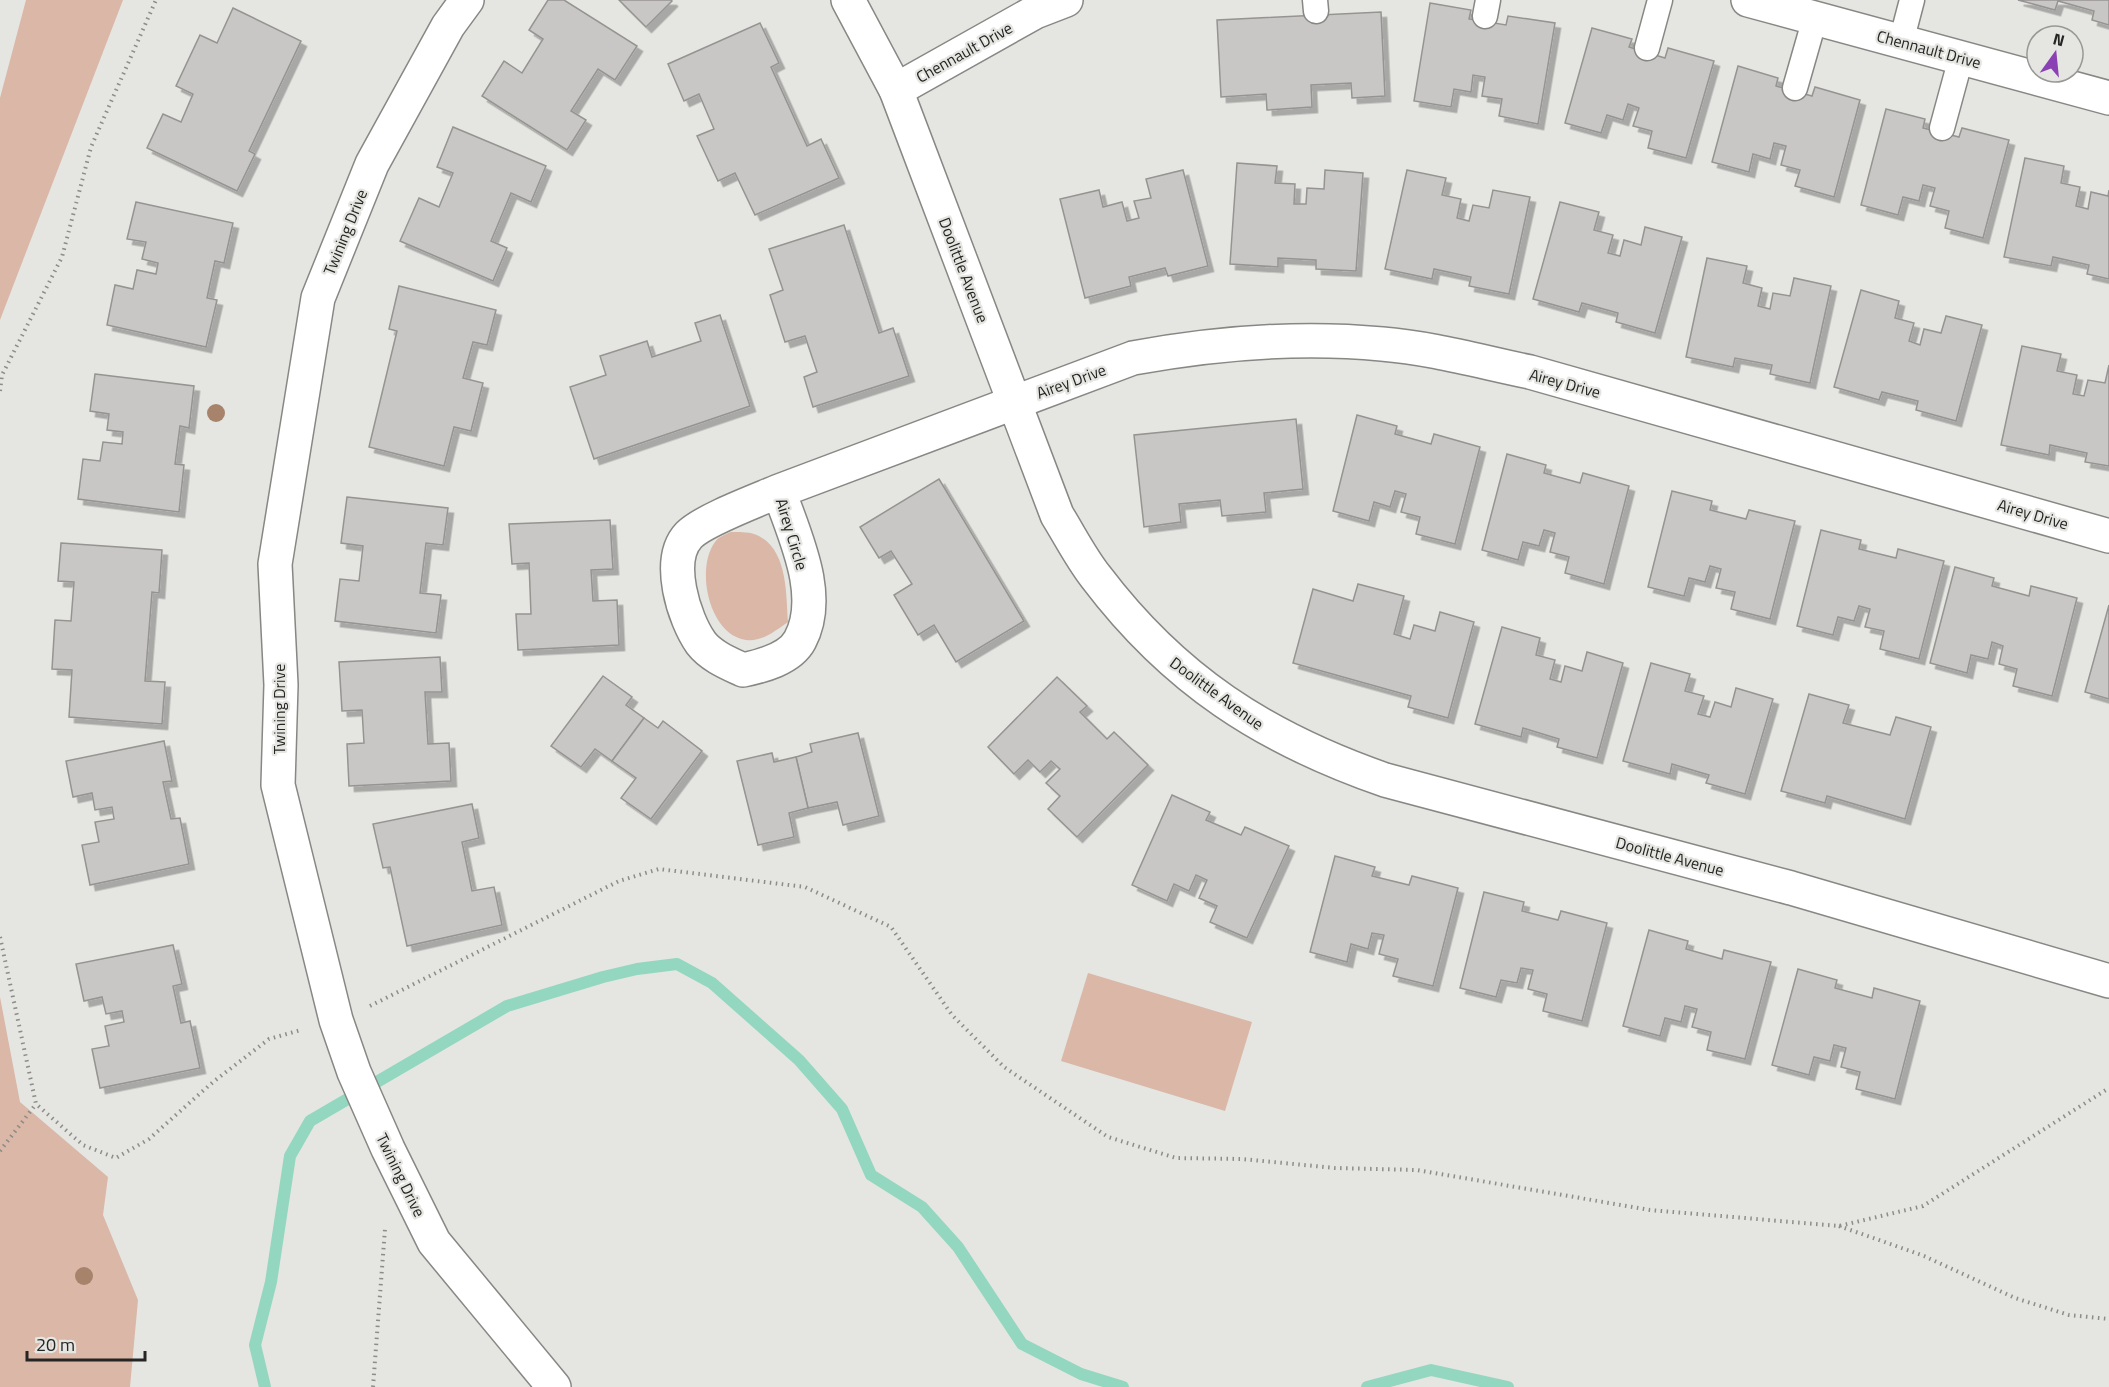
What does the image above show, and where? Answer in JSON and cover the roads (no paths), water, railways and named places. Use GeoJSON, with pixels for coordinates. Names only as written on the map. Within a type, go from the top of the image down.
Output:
{"type":"FeatureCollection","features":[{"type":"Feature","properties":{"kind":"street","name":"Twining Drive"},"geometry":{"type":"LineString","coordinates":[[467,0],[448,26],[372,164],[318,298],[275,564],[281,686],[278,785],[336,1020],[354,1072],[388,1149],[434,1242],[554,1387]]}},
{"type":"Feature","properties":{"kind":"street","name":"Doolittle Avenue"},"geometry":{"type":"LineString","coordinates":[[848,0],[896,90],[1057,515],[1094,575],[1133,623],[1171,661],[1218,699],[1271,733],[1333,762],[1385,780],[1791,888],[2109,981]]}},
{"type":"Feature","properties":{"kind":"street","name":"Chennault Drive"},"geometry":{"type":"LineString","coordinates":[[896,90],[1035,12],[1066,0]]}},
{"type":"Feature","properties":{"kind":"street","name":"Chennault Drive"},"geometry":{"type":"LineString","coordinates":[[1748,0],[2109,98]]}},
{"type":"Feature","properties":{"kind":"street","name":"Airey Drive"},"geometry":{"type":"LineString","coordinates":[[1014,402],[1133,358],[1189,348],[1265,340],[1382,344],[1432,351],[1530,372],[2109,536]]}},
{"type":"Feature","properties":{"kind":"street","name":"Airey Circle"},"geometry":{"type":"LineString","coordinates":[[779,491],[804,564],[808,593],[806,621],[799,642],[779,658],[743,670],[721,660],[702,644],[686,614],[677,578],[679,555],[688,535],[735,509],[779,491],[1014,402]]}},
{"type":"Feature","properties":{"kind":"lane"},"geometry":{"type":"LineString","coordinates":[[1647,48],[1660,0]]}},
{"type":"Feature","properties":{"kind":"lane"},"geometry":{"type":"LineString","coordinates":[[1901,42],[1912,0]]}},
{"type":"Feature","properties":{"kind":"lane"},"geometry":{"type":"LineString","coordinates":[[1795,88],[1815,18]]}},
{"type":"Feature","properties":{"kind":"lane"},"geometry":{"type":"LineString","coordinates":[[1942,128],[1961,58]]}},
{"type":"Feature","properties":{"kind":"waterway"},"geometry":{"type":"LineString","coordinates":[[265,1387],[255,1345],[271,1282],[290,1156],[310,1121],[507,1006],[603,977],[637,969],[677,964],[712,983],[799,1060],[842,1109],[871,1175],[922,1207],[958,1247],[1022,1344],[1081,1374],[1123,1387]]}},
{"type":"Feature","properties":{"kind":"waterway"},"geometry":{"type":"LineString","coordinates":[[1367,1387],[1431,1370],[1508,1387]]}}]}
